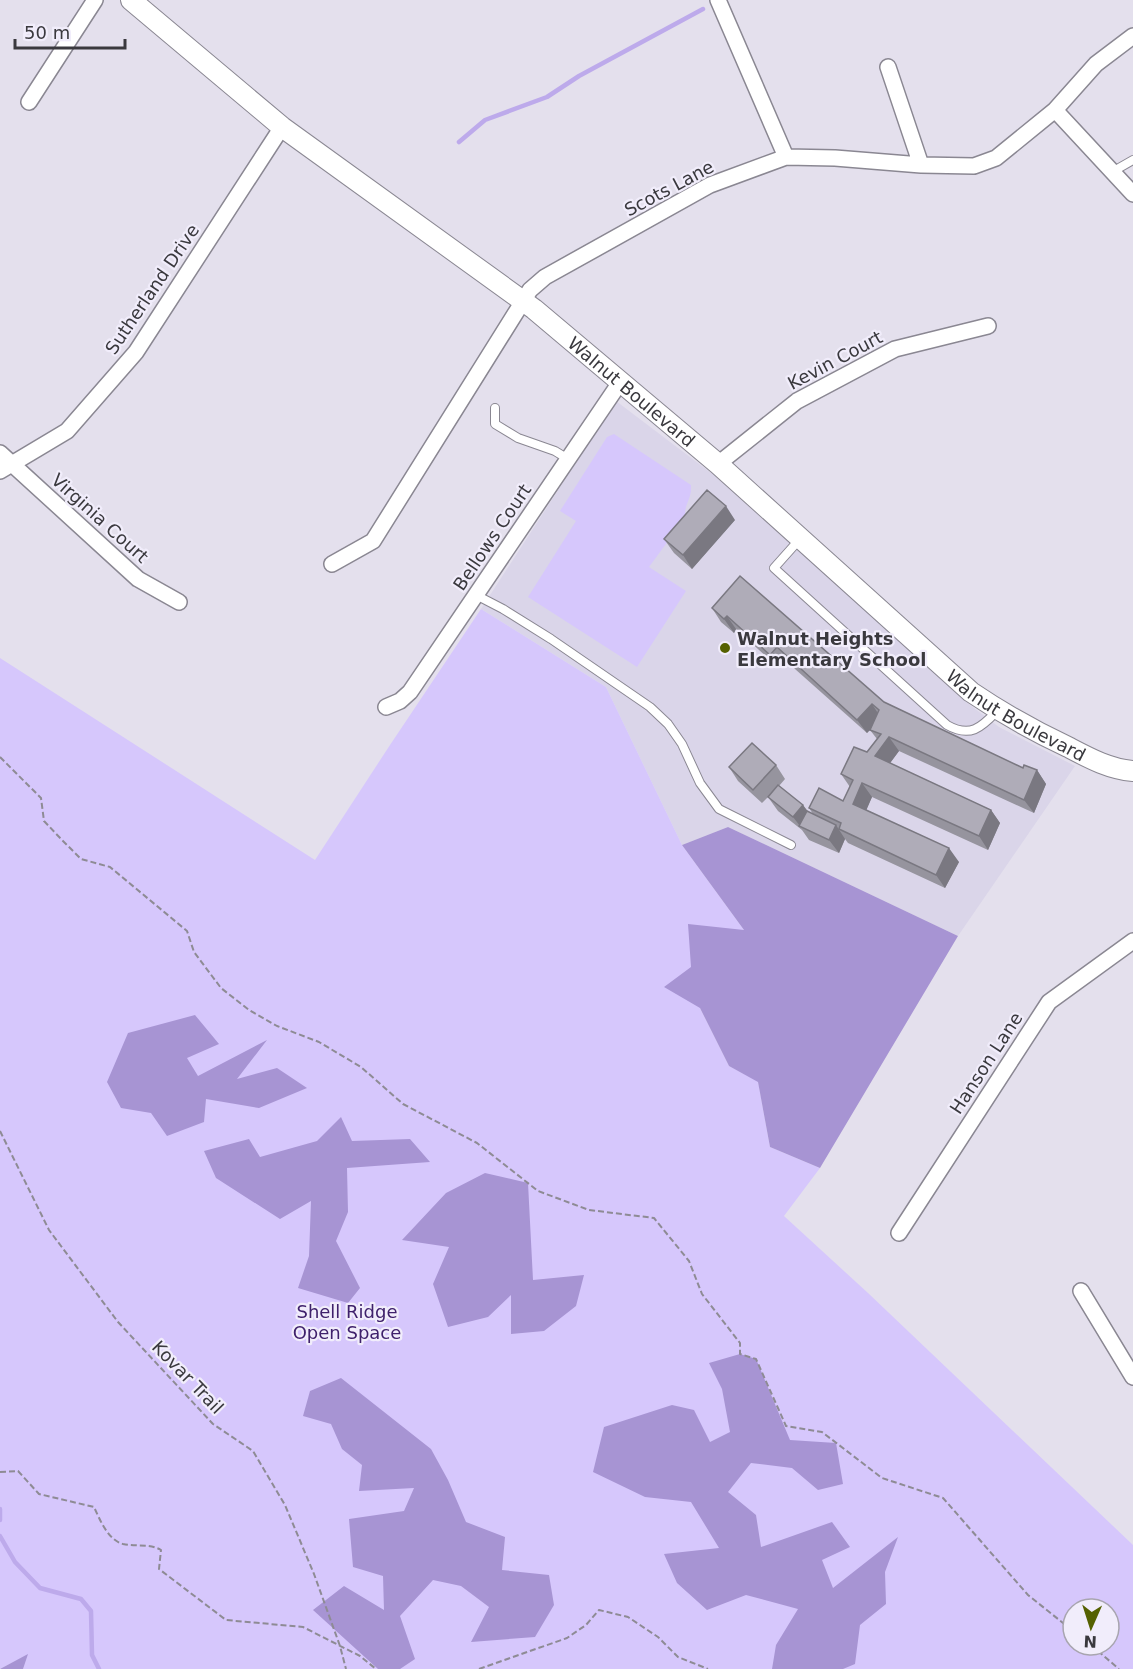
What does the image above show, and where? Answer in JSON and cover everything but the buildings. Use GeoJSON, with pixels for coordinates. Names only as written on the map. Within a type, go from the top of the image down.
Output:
{"type":"FeatureCollection","features":[{"type":"Feature","properties":{"kind":"street"},"geometry":{"type":"LineString","coordinates":[[29,102],[95,0]]}},
{"type":"Feature","properties":{"kind":"street","name":"Walnut Boulevard"},"geometry":{"type":"LineString","coordinates":[[131,0],[282,127],[524,301],[718,465],[971,692],[998,711],[1098,762],[1119,770],[1133,771]]}},
{"type":"Feature","properties":{"kind":"street"},"geometry":{"type":"LineString","coordinates":[[718,0],[786,157]]}},
{"type":"Feature","properties":{"kind":"street","name":"Scots Lane"},"geometry":{"type":"LineString","coordinates":[[332,564],[373,542],[524,301],[545,277],[710,185],[786,157],[974,166],[996,158],[1055,110],[1096,64],[1133,36]]}},
{"type":"Feature","properties":{"kind":"street"},"geometry":{"type":"LineString","coordinates":[[888,67],[921,165]]}},
{"type":"Feature","properties":{"kind":"street"},"geometry":{"type":"LineString","coordinates":[[1055,110],[1133,194]]}},
{"type":"Feature","properties":{"kind":"street","name":"Sutherland Drive"},"geometry":{"type":"LineString","coordinates":[[6,467],[67,431],[136,352],[282,127]]}},
{"type":"Feature","properties":{"kind":"street","name":"Kevin Court"},"geometry":{"type":"LineString","coordinates":[[718,465],[796,401],[895,349],[988,326]]}},
{"type":"Feature","properties":{"kind":"street","name":"Bellows Court"},"geometry":{"type":"LineString","coordinates":[[386,707],[400,701],[410,692],[621,381]]}},
{"type":"Feature","properties":{"kind":"street","name":"Virginia Court"},"geometry":{"type":"LineString","coordinates":[[0,453],[6,467],[138,579],[179,602]]}},
{"type":"Feature","properties":{"kind":"street","name":"Hanson Lane"},"geometry":{"type":"LineString","coordinates":[[899,1233],[1049,1002],[1133,941]]}},
{"type":"Feature","properties":{"kind":"street"},"geometry":{"type":"LineString","coordinates":[[1081,1291],[1133,1377]]}},
{"type":"Feature","properties":{"kind":"lane"},"geometry":{"type":"LineString","coordinates":[[1112,172],[1133,160]]}},
{"type":"Feature","properties":{"kind":"lane"},"geometry":{"type":"LineString","coordinates":[[495,408],[495,424],[518,438],[555,451],[568,459]]}},
{"type":"Feature","properties":{"kind":"lane"},"geometry":{"type":"LineString","coordinates":[[800,539],[774,568],[947,725],[958,731],[972,731],[983,726],[998,711]]}},
{"type":"Feature","properties":{"kind":"lane"},"geometry":{"type":"LineString","coordinates":[[476,595],[551,639],[650,707],[668,724],[682,744],[700,783],[719,809],[791,845]]}},
{"type":"Feature","properties":{"kind":"path"},"geometry":{"type":"LineString","coordinates":[[0,758],[41,798],[44,820],[62,840],[81,859],[110,867],[187,931],[194,952],[221,988],[249,1010],[277,1026],[319,1042],[361,1067],[403,1104],[477,1143],[538,1191],[589,1210],[654,1218],[689,1261],[702,1294],[741,1343],[740,1354],[756,1359],[786,1426],[822,1432],[882,1478],[943,1498],[1028,1595],[1061,1621]]}},
{"type":"Feature","properties":{"kind":"path","name":"Kovar Trail"},"geometry":{"type":"LineString","coordinates":[[0,1131],[49,1230],[118,1322],[213,1424],[253,1451],[285,1505],[314,1574],[346,1669]]}},
{"type":"Feature","properties":{"kind":"path"},"geometry":{"type":"LineString","coordinates":[[0,1472],[18,1471],[39,1494],[94,1507],[106,1531],[121,1544],[153,1546],[161,1550],[159,1569],[226,1620],[303,1628],[360,1656],[376,1669]]}},
{"type":"Feature","properties":{"kind":"path"},"geometry":{"type":"LineString","coordinates":[[479,1669],[567,1638],[586,1625],[599,1610],[628,1617],[658,1637],[678,1657],[708,1669]]}},
{"type":"Feature","properties":{"kind":"path"},"geometry":{"type":"LineString","coordinates":[[1105,1657],[1119,1669]]}},
{"type":"Feature","properties":{"kind":"shaded area","name":"Walnut Heights Elementary School"},"geometry":{"type":"Polygon","coordinates":[[[616,401],[715,476],[966,702],[999,727],[1075,766],[958,936],[728,827],[682,845],[606,687],[481,609],[616,401]]]}},
{"type":"Feature","properties":{"kind":"shaded area"},"geometry":{"type":"Polygon","coordinates":[[[728,827],[958,936],[820,1168],[770,1147],[758,1082],[729,1066],[700,1008],[664,987],[691,967],[688,924],[744,930],[682,845],[728,827]]]}},
{"type":"Feature","properties":{"kind":"shaded area"},"geometry":{"type":"Polygon","coordinates":[[[195,1015],[219,1044],[187,1058],[198,1076],[267,1040],[237,1079],[277,1068],[307,1088],[259,1108],[206,1099],[204,1122],[167,1136],[151,1113],[121,1108],[107,1082],[128,1033],[195,1015]]]}},
{"type":"Feature","properties":{"kind":"shaded area"},"geometry":{"type":"Polygon","coordinates":[[[341,1117],[352,1141],[410,1139],[430,1162],[347,1168],[348,1212],[336,1241],[360,1288],[348,1303],[298,1288],[309,1256],[311,1201],[280,1219],[216,1178],[204,1151],[249,1139],[260,1157],[317,1141],[341,1117]]]}},
{"type":"Feature","properties":{"kind":"shaded area"},"geometry":{"type":"Polygon","coordinates":[[[485,1173],[528,1183],[533,1280],[584,1275],[576,1306],[544,1331],[511,1334],[511,1295],[488,1317],[448,1327],[433,1284],[449,1247],[402,1240],[446,1193],[485,1173]]]}},
{"type":"Feature","properties":{"kind":"shaded area"},"geometry":{"type":"Polygon","coordinates":[[[740,1354],[756,1359],[790,1440],[836,1443],[843,1484],[818,1490],[792,1468],[751,1463],[728,1492],[756,1515],[761,1547],[832,1522],[850,1547],[822,1560],[833,1588],[898,1537],[885,1572],[886,1604],[860,1625],[855,1664],[843,1669],[772,1669],[776,1645],[798,1609],[746,1595],[707,1610],[677,1583],[664,1554],[719,1548],[691,1502],[645,1497],[593,1472],[604,1427],[672,1405],[694,1410],[710,1442],[730,1432],[722,1389],[709,1363],[740,1354]]]}},
{"type":"Feature","properties":{"kind":"shaded area"},"geometry":{"type":"Polygon","coordinates":[[[341,1378],[431,1449],[448,1480],[466,1522],[505,1537],[502,1570],[549,1575],[554,1605],[535,1637],[471,1642],[489,1607],[461,1586],[433,1580],[400,1616],[415,1659],[400,1669],[378,1669],[313,1610],[344,1586],[384,1610],[383,1576],[353,1567],[349,1519],[404,1511],[414,1488],[359,1491],[362,1465],[342,1449],[331,1424],[303,1416],[310,1391],[341,1378]]]}},
{"type":"Feature","properties":{"kind":"shaded area"},"geometry":{"type":"Polygon","coordinates":[[[28,1654],[23,1669],[0,1669],[28,1654]]]}},
{"type":"Feature","properties":{"kind":"green space"},"geometry":{"type":"Polygon","coordinates":[[[614,434],[691,485],[685,518],[649,567],[686,591],[637,667],[528,597],[576,521],[560,511],[607,437],[614,434]]]}},
{"type":"Feature","properties":{"kind":"green space","name":"Shell Ridge Open Space"},"geometry":{"type":"Polygon","coordinates":[[[481,609],[606,687],[682,845],[744,930],[700,1008],[729,1066],[758,1081],[770,1147],[820,1168],[784,1216],[1133,1545],[1133,1669],[23,1669],[26,1656],[0,1669],[0,658],[315,860],[481,609]]]}},
{"type":"Feature","properties":{"kind":"waterway"},"geometry":{"type":"LineString","coordinates":[[459,142],[485,120],[547,97],[579,76],[703,9]]}},
{"type":"Feature","properties":{"kind":"waterway"},"geometry":{"type":"LineString","coordinates":[[0,1509],[0,1520]]}},
{"type":"Feature","properties":{"kind":"waterway"},"geometry":{"type":"LineString","coordinates":[[0,1536],[15,1562],[40,1588],[81,1599],[91,1611],[92,1655],[99,1669]]}},
{"type":"Feature","properties":{"kind":"place","name":"Walnut Heights Elementary School"},"geometry":{"type":"Point","coordinates":[725,648]}}]}
